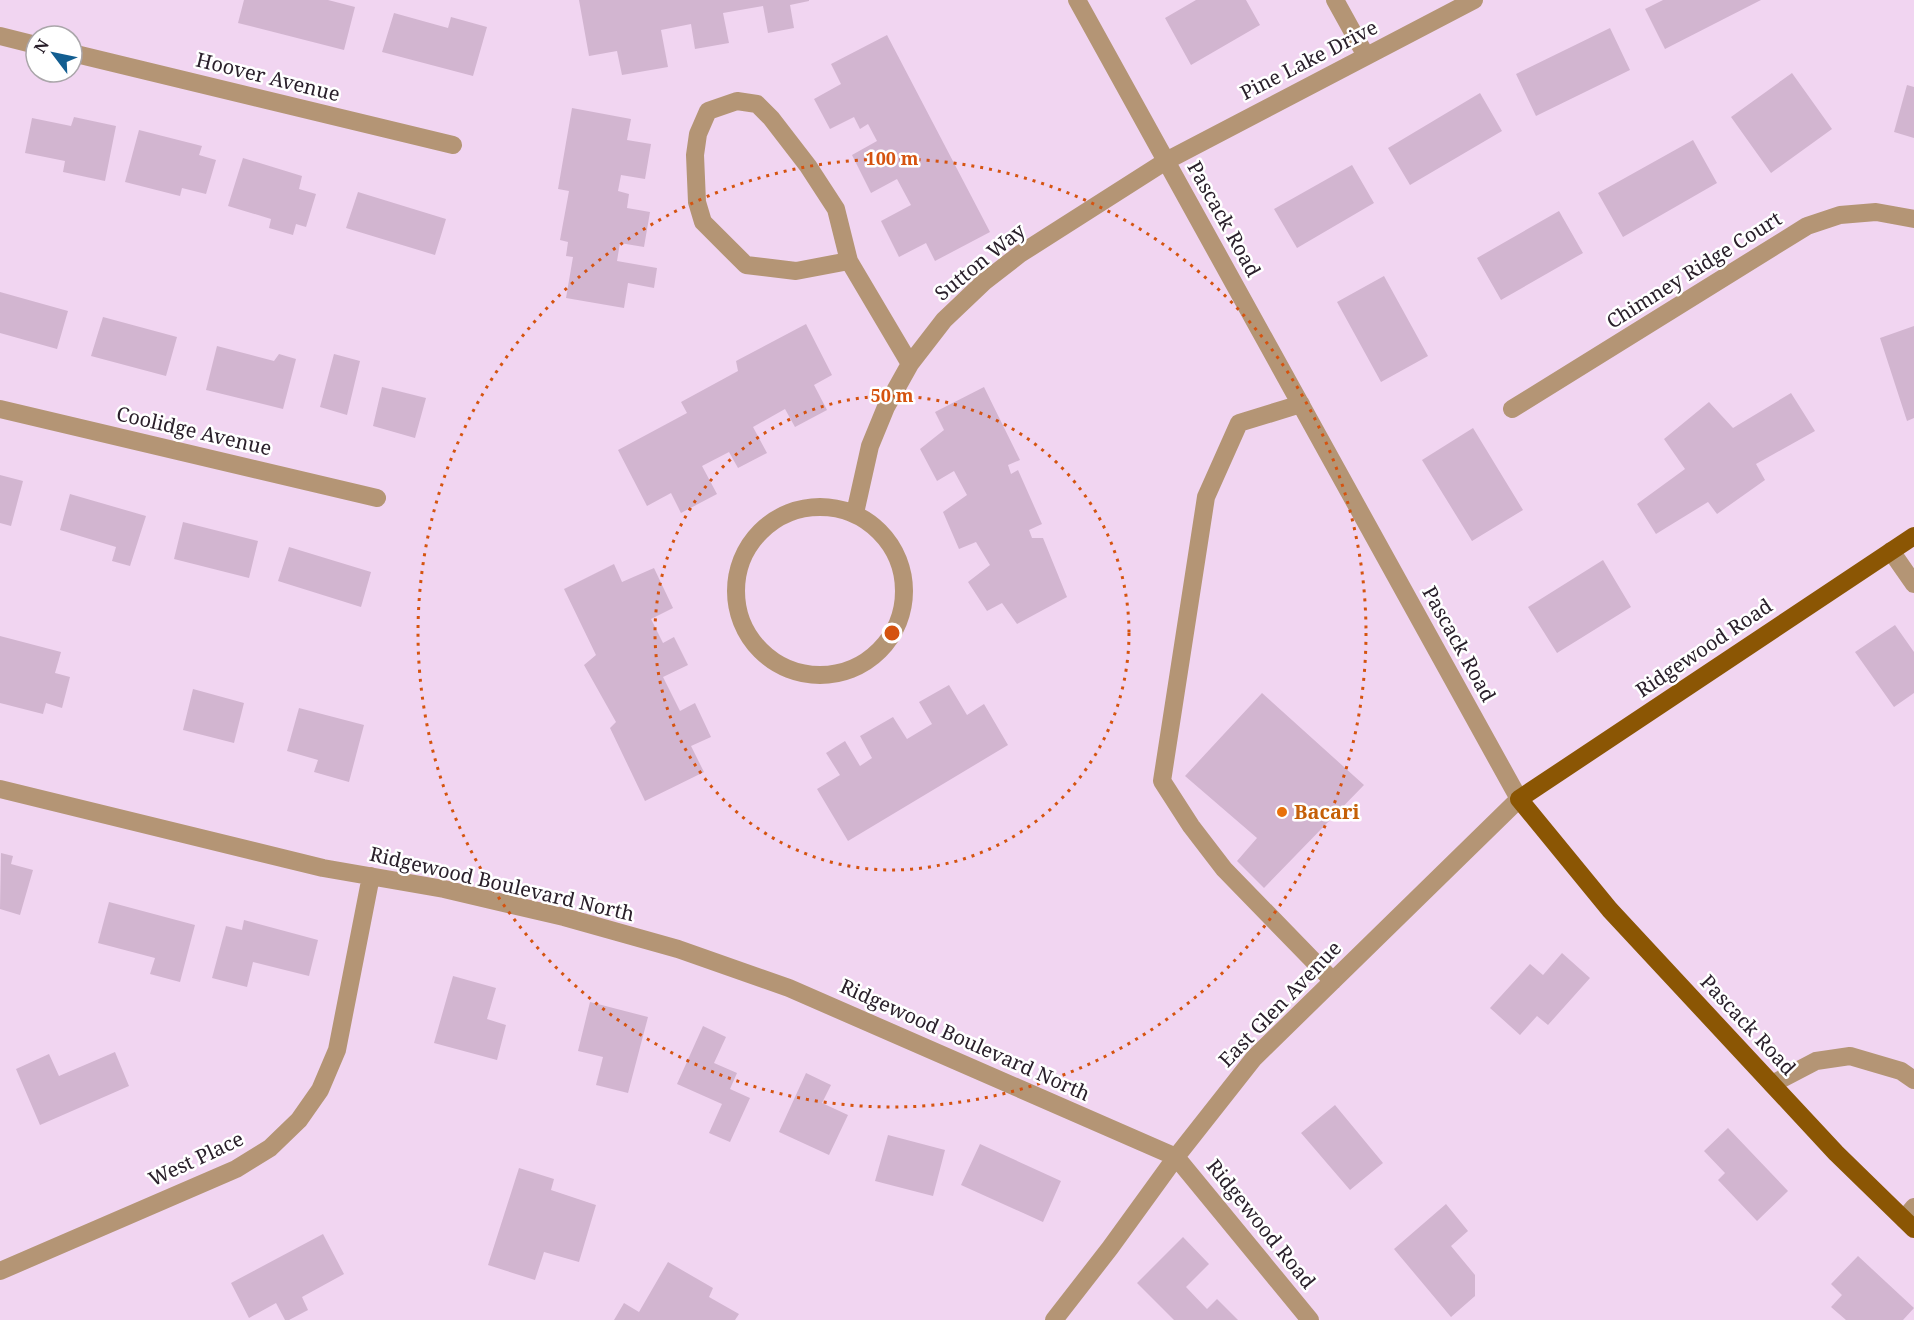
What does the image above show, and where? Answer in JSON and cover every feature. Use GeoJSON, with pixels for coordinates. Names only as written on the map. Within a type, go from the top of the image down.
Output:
{"type":"FeatureCollection","features":[{"type":"Feature","properties":{"kind":"main road","name":"Ridgewood Road"},"geometry":{"type":"LineString","coordinates":[[1519,799],[1914,536]]}},
{"type":"Feature","properties":{"kind":"main road","name":"Pascack Road"},"geometry":{"type":"LineString","coordinates":[[1519,799],[1610,910],[1836,1153],[1911,1218]]}},
{"type":"Feature","properties":{"kind":"street","name":"Pascack Road"},"geometry":{"type":"LineString","coordinates":[[1077,0],[1519,799]]}},
{"type":"Feature","properties":{"kind":"street"},"geometry":{"type":"LineString","coordinates":[[1335,0],[1366,57]]}},
{"type":"Feature","properties":{"kind":"street","name":"Pine Lake Drive"},"geometry":{"type":"LineString","coordinates":[[1166,160],[1474,0]]}},
{"type":"Feature","properties":{"kind":"street"},"geometry":{"type":"LineString","coordinates":[[0,36],[24,42]]}},
{"type":"Feature","properties":{"kind":"street","name":"Hoover Avenue"},"geometry":{"type":"LineString","coordinates":[[84,56],[453,145]]}},
{"type":"Feature","properties":{"kind":"street"},"geometry":{"type":"LineString","coordinates":[[849,261],[796,271],[746,265],[704,222],[698,202],[695,155],[698,134],[708,111],[737,101],[757,104],[771,117],[808,166],[836,210],[849,261],[910,364]]}},
{"type":"Feature","properties":{"kind":"street","name":"Sutton Way"},"geometry":{"type":"LineString","coordinates":[[855,513],[870,446],[886,407],[910,364],[944,320],[984,282],[1020,254],[1166,160]]}},
{"type":"Feature","properties":{"kind":"street","name":"Chimney Ridge Court"},"geometry":{"type":"LineString","coordinates":[[1512,409],[1807,226],[1840,215],[1876,212],[1914,219]]}},
{"type":"Feature","properties":{"kind":"street"},"geometry":{"type":"LineString","coordinates":[[1301,404],[1239,423],[1206,497],[1162,781],[1191,826],[1224,868],[1333,981]]}},
{"type":"Feature","properties":{"kind":"street","name":"Coolidge Avenue"},"geometry":{"type":"LineString","coordinates":[[0,408],[377,498]]}},
{"type":"Feature","properties":{"kind":"street"},"geometry":{"type":"LineString","coordinates":[[812,507],[830,507],[855,513],[879,530],[897,553],[905,582],[903,611],[891,638],[871,660],[845,673],[815,677],[786,670],[762,654],[746,633],[737,608],[736,582],[743,556],[758,534],[778,517],[812,507]]}},
{"type":"Feature","properties":{"kind":"street"},"geometry":{"type":"LineString","coordinates":[[1890,551],[1914,584]]}},
{"type":"Feature","properties":{"kind":"street","name":"Ridgewood Boulevard North"},"geometry":{"type":"LineString","coordinates":[[0,789],[323,868],[444,889],[564,917],[678,950],[789,988],[1176,1157]]}},
{"type":"Feature","properties":{"kind":"street","name":"East Glen Avenue"},"geometry":{"type":"LineString","coordinates":[[1054,1320],[1176,1157],[1254,1058],[1519,799]]}},
{"type":"Feature","properties":{"kind":"street","name":"West Place"},"geometry":{"type":"LineString","coordinates":[[0,1271],[236,1168],[270,1148],[299,1120],[320,1090],[337,1050],[371,876]]}},
{"type":"Feature","properties":{"kind":"street"},"geometry":{"type":"LineString","coordinates":[[1772,1084],[1816,1061],[1850,1056],[1901,1071],[1914,1080]]}},
{"type":"Feature","properties":{"kind":"street","name":"Ridgewood Road"},"geometry":{"type":"LineString","coordinates":[[1176,1157],[1310,1320]]}},
{"type":"Feature","properties":{"kind":"building"},"geometry":{"type":"Polygon","coordinates":[[[244,0],[328,0],[355,7],[344,50],[238,23],[244,0]]]}},
{"type":"Feature","properties":{"kind":"building"},"geometry":{"type":"Polygon","coordinates":[[[579,0],[809,1],[790,5],[794,28],[768,33],[763,6],[723,13],[729,43],[695,49],[691,24],[661,30],[668,67],[622,75],[617,51],[589,56],[579,0]]]}},
{"type":"Feature","properties":{"kind":"building"},"geometry":{"type":"Polygon","coordinates":[[[1196,0],[1246,0],[1260,25],[1191,65],[1165,18],[1196,0]]]}},
{"type":"Feature","properties":{"kind":"building"},"geometry":{"type":"Polygon","coordinates":[[[1663,0],[1761,0],[1665,49],[1645,9],[1663,0]]]}},
{"type":"Feature","properties":{"kind":"building"},"geometry":{"type":"Polygon","coordinates":[[[394,13],[448,28],[451,17],[487,27],[473,76],[382,52],[394,13]]]}},
{"type":"Feature","properties":{"kind":"building"},"geometry":{"type":"Polygon","coordinates":[[[1610,28],[1630,70],[1536,116],[1516,74],[1610,28]]]}},
{"type":"Feature","properties":{"kind":"building"},"geometry":{"type":"Polygon","coordinates":[[[887,35],[990,232],[935,261],[926,243],[899,257],[881,221],[911,205],[897,179],[871,193],[852,155],[877,141],[868,124],[860,129],[854,117],[830,129],[814,99],[841,84],[831,64],[887,35]]]}},
{"type":"Feature","properties":{"kind":"building"},"geometry":{"type":"Polygon","coordinates":[[[1792,73],[1832,129],[1771,173],[1731,117],[1792,73]]]}},
{"type":"Feature","properties":{"kind":"building"},"geometry":{"type":"Polygon","coordinates":[[[1907,85],[1914,87],[1914,138],[1894,132],[1907,85]]]}},
{"type":"Feature","properties":{"kind":"building"},"geometry":{"type":"Polygon","coordinates":[[[1480,93],[1502,131],[1410,185],[1388,148],[1480,93]]]}},
{"type":"Feature","properties":{"kind":"building"},"geometry":{"type":"Polygon","coordinates":[[[572,108],[631,119],[627,140],[651,144],[645,179],[621,175],[618,191],[629,194],[627,208],[650,212],[644,247],[620,243],[617,261],[657,268],[654,288],[628,283],[624,308],[566,298],[573,257],[566,256],[568,242],[560,240],[569,191],[558,189],[572,108]]]}},
{"type":"Feature","properties":{"kind":"building"},"geometry":{"type":"Polygon","coordinates":[[[74,117],[116,126],[105,181],[63,172],[65,161],[25,153],[32,118],[71,126],[74,117]]]}},
{"type":"Feature","properties":{"kind":"building"},"geometry":{"type":"Polygon","coordinates":[[[139,130],[202,146],[199,155],[216,160],[206,194],[182,188],[180,196],[125,182],[139,130]]]}},
{"type":"Feature","properties":{"kind":"building"},"geometry":{"type":"Polygon","coordinates":[[[1693,140],[1717,183],[1623,237],[1598,193],[1693,140]]]}},
{"type":"Feature","properties":{"kind":"building"},"geometry":{"type":"Polygon","coordinates":[[[243,158],[302,176],[299,189],[316,194],[306,227],[296,224],[293,235],[269,228],[271,219],[228,206],[243,158]]]}},
{"type":"Feature","properties":{"kind":"building"},"geometry":{"type":"Polygon","coordinates":[[[1352,165],[1374,203],[1297,248],[1274,209],[1352,165]]]}},
{"type":"Feature","properties":{"kind":"building"},"geometry":{"type":"Polygon","coordinates":[[[358,192],[446,219],[435,255],[346,228],[358,192]]]}},
{"type":"Feature","properties":{"kind":"building"},"geometry":{"type":"Polygon","coordinates":[[[1559,211],[1583,253],[1501,300],[1477,258],[1559,211]]]}},
{"type":"Feature","properties":{"kind":"building"},"geometry":{"type":"Polygon","coordinates":[[[1384,276],[1428,356],[1381,382],[1337,302],[1384,276]]]}},
{"type":"Feature","properties":{"kind":"building"},"geometry":{"type":"Polygon","coordinates":[[[0,292],[68,311],[57,349],[0,333],[0,292]]]}},
{"type":"Feature","properties":{"kind":"building"},"geometry":{"type":"Polygon","coordinates":[[[103,317],[177,337],[166,376],[91,356],[103,317]]]}},
{"type":"Feature","properties":{"kind":"building"},"geometry":{"type":"Polygon","coordinates":[[[806,324],[832,375],[814,385],[827,410],[795,427],[785,409],[753,427],[767,453],[738,468],[729,452],[702,466],[717,494],[681,513],[671,493],[647,506],[618,450],[687,413],[681,402],[738,371],[736,361],[806,324]]]}},
{"type":"Feature","properties":{"kind":"building"},"geometry":{"type":"Polygon","coordinates":[[[1914,326],[1914,418],[1907,421],[1880,338],[1914,326]]]}},
{"type":"Feature","properties":{"kind":"building"},"geometry":{"type":"Polygon","coordinates":[[[217,346],[274,361],[279,354],[296,359],[283,409],[206,390],[217,346]]]}},
{"type":"Feature","properties":{"kind":"building"},"geometry":{"type":"Polygon","coordinates":[[[334,354],[360,361],[347,415],[320,407],[334,354]]]}},
{"type":"Feature","properties":{"kind":"building"},"geometry":{"type":"Polygon","coordinates":[[[382,387],[426,398],[415,438],[373,426],[382,387]]]}},
{"type":"Feature","properties":{"kind":"building"},"geometry":{"type":"Polygon","coordinates":[[[984,387],[1020,460],[1008,465],[1011,474],[1018,470],[1042,524],[1029,530],[1032,538],[1043,538],[1067,597],[1017,624],[1002,603],[987,611],[968,582],[990,565],[976,542],[959,549],[943,512],[967,495],[954,471],[937,481],[920,449],[944,430],[935,412],[984,387]]]}},
{"type":"Feature","properties":{"kind":"building"},"geometry":{"type":"Polygon","coordinates":[[[1791,393],[1815,431],[1756,464],[1765,480],[1717,514],[1708,502],[1656,534],[1637,504],[1685,469],[1664,439],[1709,402],[1733,428],[1791,393]]]}},
{"type":"Feature","properties":{"kind":"building"},"geometry":{"type":"Polygon","coordinates":[[[1473,428],[1523,510],[1472,541],[1422,460],[1473,428]]]}},
{"type":"Feature","properties":{"kind":"building"},"geometry":{"type":"Polygon","coordinates":[[[0,475],[23,481],[11,526],[0,523],[0,475]]]}},
{"type":"Feature","properties":{"kind":"building"},"geometry":{"type":"Polygon","coordinates":[[[70,494],[146,516],[130,566],[112,561],[116,547],[60,530],[70,494]]]}},
{"type":"Feature","properties":{"kind":"building"},"geometry":{"type":"Polygon","coordinates":[[[183,522],[258,541],[249,578],[174,559],[183,522]]]}},
{"type":"Feature","properties":{"kind":"building"},"geometry":{"type":"Polygon","coordinates":[[[289,547],[371,572],[361,607],[278,581],[289,547]]]}},
{"type":"Feature","properties":{"kind":"building"},"geometry":{"type":"Polygon","coordinates":[[[1603,560],[1631,607],[1557,653],[1528,607],[1603,560]]]}},
{"type":"Feature","properties":{"kind":"building"},"geometry":{"type":"Polygon","coordinates":[[[614,564],[622,582],[654,568],[673,608],[651,619],[663,643],[674,637],[688,665],[663,677],[680,711],[695,703],[711,737],[691,746],[704,772],[645,801],[610,728],[616,722],[584,665],[596,655],[564,589],[614,564]]]}},
{"type":"Feature","properties":{"kind":"building"},"geometry":{"type":"Polygon","coordinates":[[[1895,625],[1914,652],[1914,693],[1894,707],[1855,652],[1895,625]]]}},
{"type":"Feature","properties":{"kind":"building"},"geometry":{"type":"Polygon","coordinates":[[[0,636],[61,652],[55,673],[70,677],[62,708],[46,703],[43,714],[0,703],[0,636]]]}},
{"type":"Feature","properties":{"kind":"building"},"geometry":{"type":"Polygon","coordinates":[[[949,685],[967,715],[984,704],[1008,745],[848,841],[817,789],[840,775],[826,753],[845,741],[860,766],[872,758],[860,736],[893,717],[907,739],[932,724],[919,702],[949,685]]]}},
{"type":"Feature","properties":{"kind":"building"},"geometry":{"type":"Polygon","coordinates":[[[193,689],[244,703],[234,743],[183,730],[193,689]]]}},
{"type":"Feature","properties":{"kind":"building","name":"Bacari"},"geometry":{"type":"Polygon","coordinates":[[[1262,693],[1364,785],[1264,888],[1237,861],[1257,838],[1185,776],[1262,693]]]}},
{"type":"Feature","properties":{"kind":"building"},"geometry":{"type":"Polygon","coordinates":[[[299,708],[364,725],[349,782],[314,772],[318,760],[287,751],[299,708]]]}},
{"type":"Feature","properties":{"kind":"building"},"geometry":{"type":"Polygon","coordinates":[[[1,853],[13,856],[11,864],[33,870],[20,915],[0,909],[1,853]]]}},
{"type":"Feature","properties":{"kind":"building"},"geometry":{"type":"Polygon","coordinates":[[[109,902],[195,925],[180,982],[150,974],[155,958],[98,943],[109,902]]]}},
{"type":"Feature","properties":{"kind":"building"},"geometry":{"type":"Polygon","coordinates":[[[244,920],[318,940],[309,976],[253,962],[247,987],[212,978],[226,926],[242,930],[244,920]]]}},
{"type":"Feature","properties":{"kind":"building"},"geometry":{"type":"Polygon","coordinates":[[[1562,953],[1590,978],[1548,1025],[1537,1016],[1520,1035],[1490,1008],[1530,964],[1543,975],[1562,953]]]}},
{"type":"Feature","properties":{"kind":"building"},"geometry":{"type":"Polygon","coordinates":[[[453,976],[496,988],[487,1019],[506,1025],[497,1060],[434,1043],[453,976]]]}},
{"type":"Feature","properties":{"kind":"building"},"geometry":{"type":"Polygon","coordinates":[[[590,1002],[648,1017],[628,1093],[596,1085],[603,1057],[578,1051],[590,1002]]]}},
{"type":"Feature","properties":{"kind":"building"},"geometry":{"type":"Polygon","coordinates":[[[703,1026],[726,1037],[714,1063],[737,1073],[730,1089],[750,1098],[730,1142],[709,1133],[722,1104],[677,1084],[703,1026]]]}},
{"type":"Feature","properties":{"kind":"building"},"geometry":{"type":"Polygon","coordinates":[[[115,1052],[129,1086],[40,1125],[16,1069],[49,1054],[59,1076],[115,1052]]]}},
{"type":"Feature","properties":{"kind":"building"},"geometry":{"type":"Polygon","coordinates":[[[806,1073],[831,1085],[822,1103],[848,1115],[829,1155],[779,1132],[806,1073]]]}},
{"type":"Feature","properties":{"kind":"building"},"geometry":{"type":"Polygon","coordinates":[[[1335,1105],[1383,1163],[1350,1190],[1301,1133],[1335,1105]]]}},
{"type":"Feature","properties":{"kind":"building"},"geometry":{"type":"Polygon","coordinates":[[[1728,1128],[1788,1191],[1757,1221],[1718,1180],[1725,1173],[1704,1151],[1728,1128]]]}},
{"type":"Feature","properties":{"kind":"building"},"geometry":{"type":"Polygon","coordinates":[[[888,1135],[945,1150],[933,1196],[875,1181],[888,1135]]]}},
{"type":"Feature","properties":{"kind":"building"},"geometry":{"type":"Polygon","coordinates":[[[980,1144],[1061,1181],[1043,1222],[961,1185],[980,1144]]]}},
{"type":"Feature","properties":{"kind":"building"},"geometry":{"type":"Polygon","coordinates":[[[519,1168],[554,1179],[551,1190],[596,1205],[579,1262],[544,1252],[535,1280],[488,1265],[519,1168]]]}},
{"type":"Feature","properties":{"kind":"building"},"geometry":{"type":"Polygon","coordinates":[[[1446,1204],[1468,1231],[1451,1246],[1475,1275],[1475,1296],[1451,1317],[1394,1249],[1446,1204]]]}},
{"type":"Feature","properties":{"kind":"building"},"geometry":{"type":"Polygon","coordinates":[[[323,1234],[344,1274],[302,1297],[308,1310],[289,1320],[285,1320],[276,1303],[249,1318],[231,1283],[323,1234]]]}},
{"type":"Feature","properties":{"kind":"building"},"geometry":{"type":"Polygon","coordinates":[[[1183,1237],[1209,1264],[1186,1287],[1207,1309],[1217,1299],[1238,1320],[1174,1320],[1137,1283],[1183,1237]]]}},
{"type":"Feature","properties":{"kind":"building"},"geometry":{"type":"Polygon","coordinates":[[[1858,1256],[1914,1308],[1903,1320],[1846,1320],[1831,1307],[1842,1295],[1831,1284],[1858,1256]]]}},
{"type":"Feature","properties":{"kind":"building"},"geometry":{"type":"Polygon","coordinates":[[[668,1262],[713,1288],[709,1297],[739,1314],[735,1320],[614,1320],[624,1303],[639,1312],[668,1262]]]}},
{"type":"Feature","properties":{"kind":"place","name":"Bacari"},"geometry":{"type":"Point","coordinates":[1282,812]}}]}
